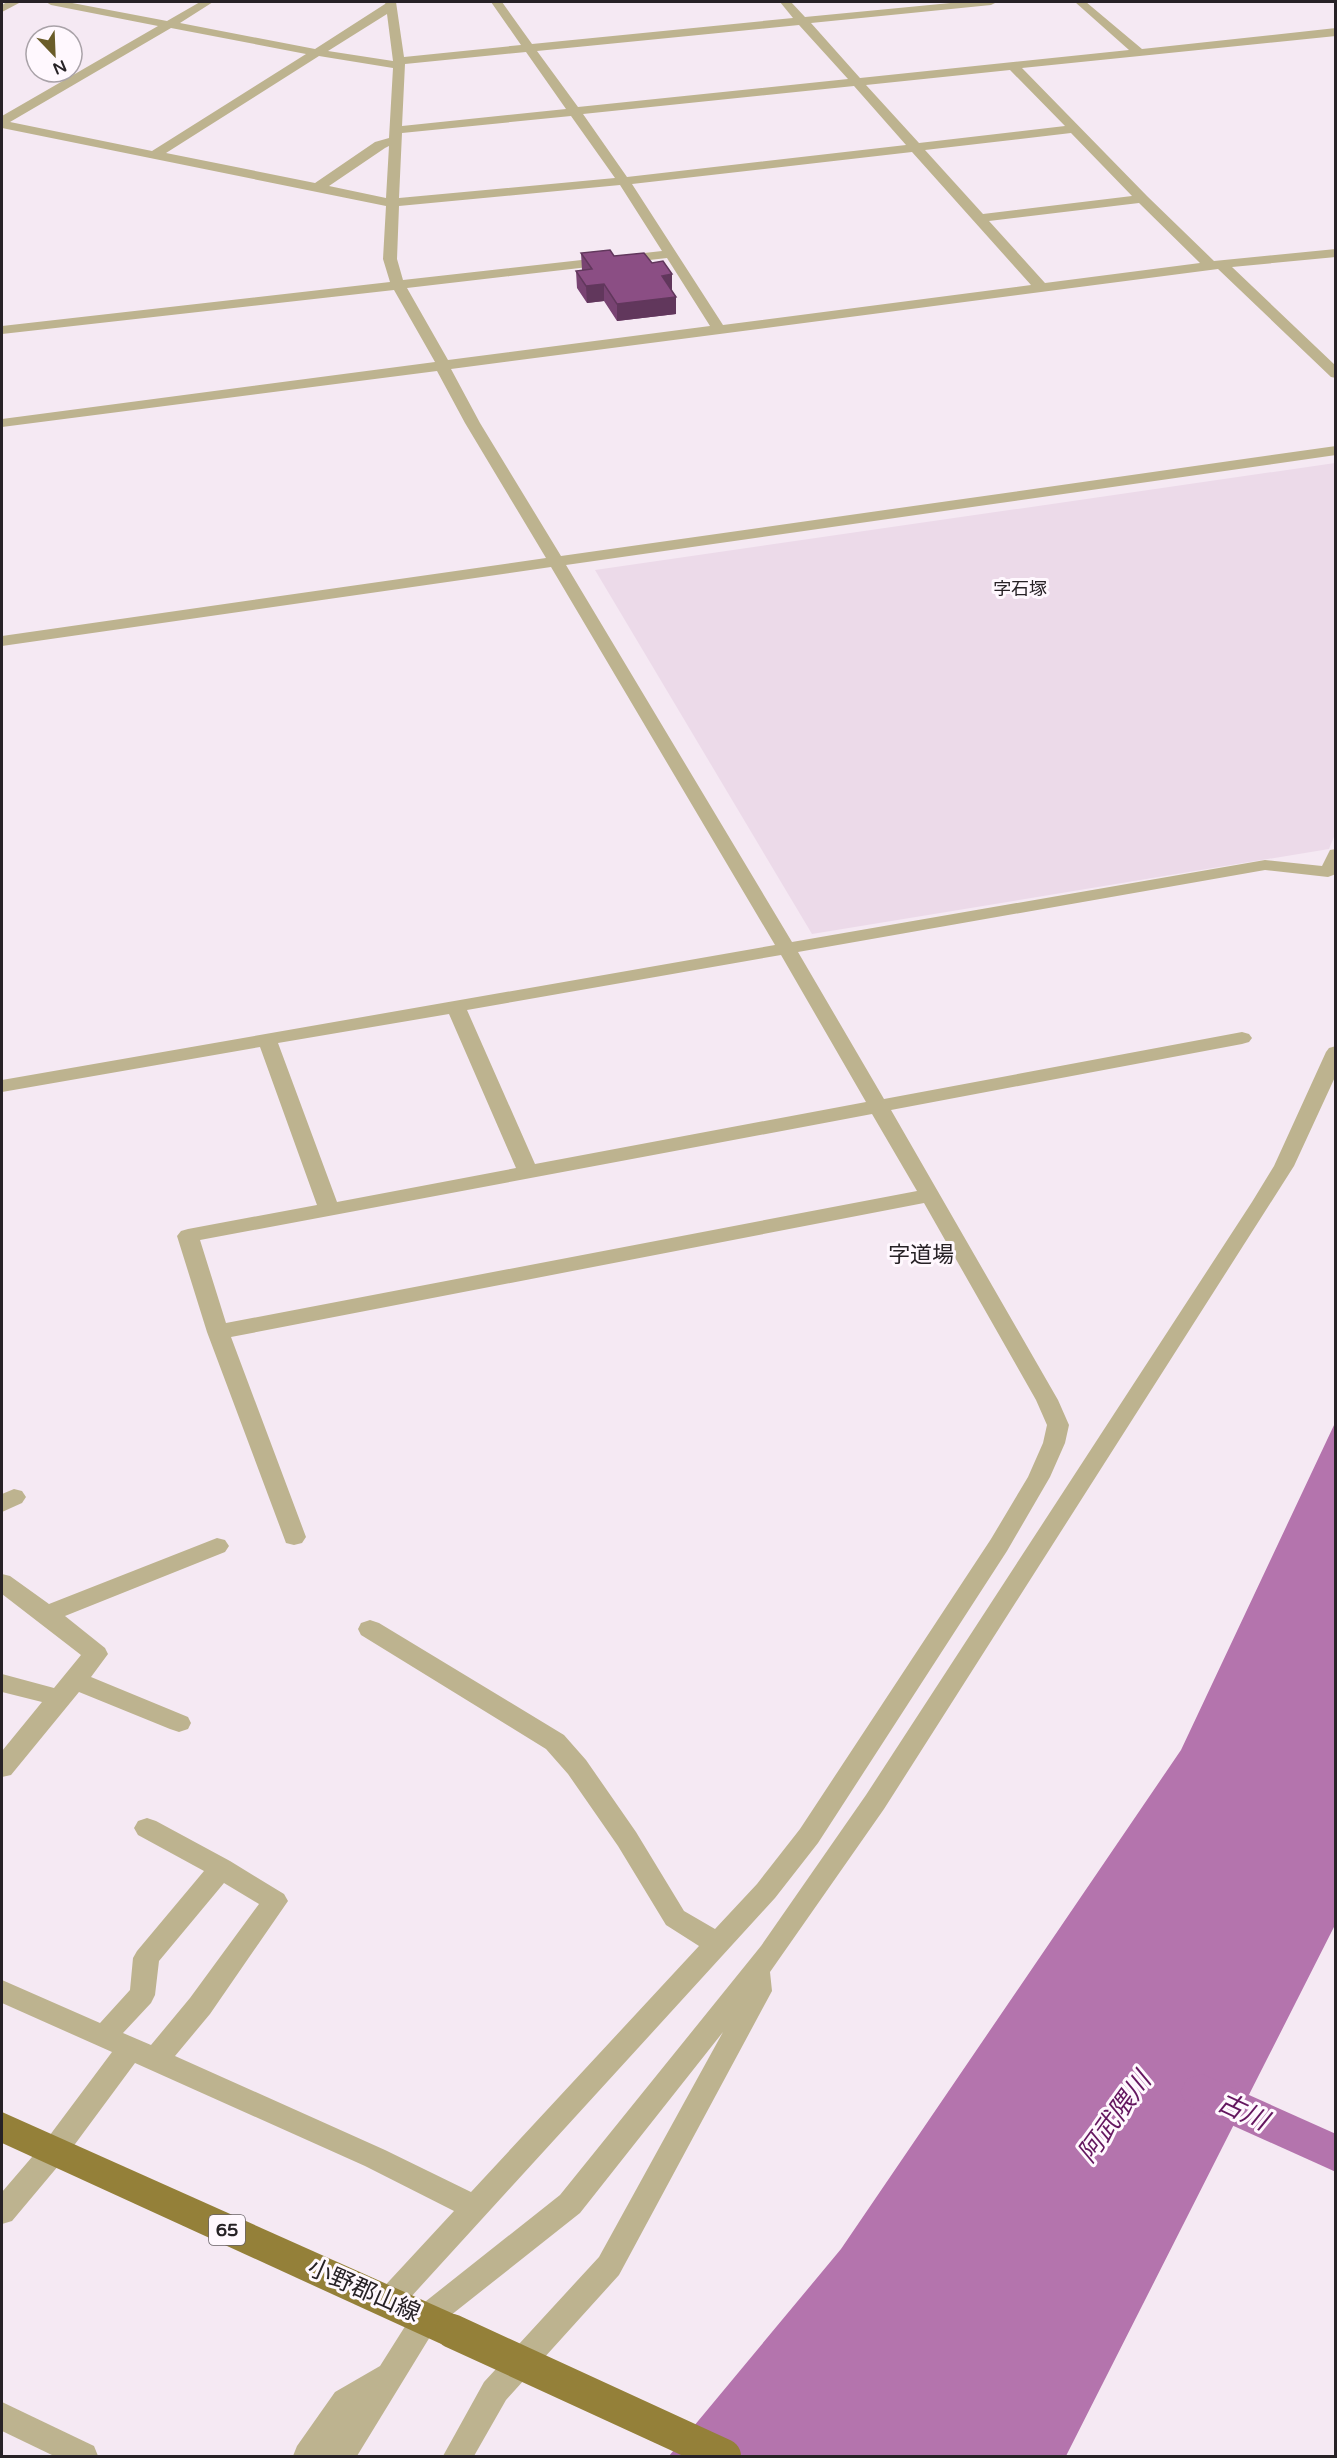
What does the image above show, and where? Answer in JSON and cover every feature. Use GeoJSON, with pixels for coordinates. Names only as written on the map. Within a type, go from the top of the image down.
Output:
{"type":"FeatureCollection","features":[{"type":"Feature","properties":{"kind":"main road","name":"小野郡山線"},"geometry":{"type":"LineString","coordinates":[[2,2127],[389,2301],[724,2457]]}},
{"type":"Feature","properties":{"kind":"street"},"geometry":{"type":"LineString","coordinates":[[2,9],[15,2]]}},
{"type":"Feature","properties":{"kind":"street"},"geometry":{"type":"LineString","coordinates":[[51,2],[367,62],[399,63],[991,2]]}},
{"type":"Feature","properties":{"kind":"street"},"geometry":{"type":"LineString","coordinates":[[2,123],[208,2]]}},
{"type":"Feature","properties":{"kind":"street"},"geometry":{"type":"LineString","coordinates":[[496,2],[624,181],[719,330]]}},
{"type":"Feature","properties":{"kind":"street"},"geometry":{"type":"LineString","coordinates":[[785,2],[859,81],[1042,288]]}},
{"type":"Feature","properties":{"kind":"street"},"geometry":{"type":"LineString","coordinates":[[1080,2],[1139,52]]}},
{"type":"Feature","properties":{"kind":"street"},"geometry":{"type":"LineString","coordinates":[[154,155],[391,4],[399,63],[390,259],[398,285],[529,521],[557,561],[930,1195],[1047,1400],[1058,1425],[1054,1443],[1039,1477],[999,1545],[809,1836],[766,1891],[389,2301]]}},
{"type":"Feature","properties":{"kind":"street"},"geometry":{"type":"LineString","coordinates":[[317,189],[396,135],[573,111],[1335,32]]}},
{"type":"Feature","properties":{"kind":"street"},"geometry":{"type":"LineString","coordinates":[[1012,65],[1142,200],[1335,374]]}},
{"type":"Feature","properties":{"kind":"street"},"geometry":{"type":"LineString","coordinates":[[2,123],[393,203],[624,181],[1075,129]]}},
{"type":"Feature","properties":{"kind":"street"},"geometry":{"type":"LineString","coordinates":[[981,219],[1142,200]]}},
{"type":"Feature","properties":{"kind":"street"},"geometry":{"type":"LineString","coordinates":[[2,423],[1216,265],[1335,253]]}},
{"type":"Feature","properties":{"kind":"street"},"geometry":{"type":"LineString","coordinates":[[2,330],[670,254]]}},
{"type":"Feature","properties":{"kind":"street"},"geometry":{"type":"LineString","coordinates":[[2,641],[1335,450]]}},
{"type":"Feature","properties":{"kind":"street"},"geometry":{"type":"LineString","coordinates":[[2,1086],[1265,865],[1328,872],[1335,854]]}},
{"type":"Feature","properties":{"kind":"street"},"geometry":{"type":"LineString","coordinates":[[456,1006],[528,1172]]}},
{"type":"Feature","properties":{"kind":"street"},"geometry":{"type":"LineString","coordinates":[[294,1537],[218,1332],[188,1236],[1242,1038]]}},
{"type":"Feature","properties":{"kind":"street"},"geometry":{"type":"LineString","coordinates":[[267,1039],[329,1209]]}},
{"type":"Feature","properties":{"kind":"street"},"geometry":{"type":"LineString","coordinates":[[340,2457],[394,2372],[439,2325],[570,2204],[757,1970],[875,1803],[1262,1202],[1284,1166],[1335,1052]]}},
{"type":"Feature","properties":{"kind":"street"},"geometry":{"type":"LineString","coordinates":[[218,1332],[930,1195]]}},
{"type":"Feature","properties":{"kind":"street"},"geometry":{"type":"LineString","coordinates":[[47,1614],[217,1546]]}},
{"type":"Feature","properties":{"kind":"street"},"geometry":{"type":"LineString","coordinates":[[2,1582],[47,1614],[96,1654],[2,1768]]}},
{"type":"Feature","properties":{"kind":"street"},"geometry":{"type":"LineString","coordinates":[[370,1629],[555,1742],[577,1767],[627,1839],[675,1917],[717,1944]]}},
{"type":"Feature","properties":{"kind":"street"},"geometry":{"type":"LineString","coordinates":[[2,1683],[67,1689],[179,1723]]}},
{"type":"Feature","properties":{"kind":"street"},"geometry":{"type":"LineString","coordinates":[[2,2212],[54,2151],[143,2054],[200,2006],[275,1901],[221,1868],[147,1828]]}},
{"type":"Feature","properties":{"kind":"street"},"geometry":{"type":"LineString","coordinates":[[104,2037],[142,1995],[146,1958],[221,1868]]}},
{"type":"Feature","properties":{"kind":"street"},"geometry":{"type":"LineString","coordinates":[[458,2457],[495,2391],[609,2266],[759,1991],[757,1970]]}},
{"type":"Feature","properties":{"kind":"street"},"geometry":{"type":"LineString","coordinates":[[2,1991],[375,2158],[474,2206]]}},
{"type":"Feature","properties":{"kind":"street"},"geometry":{"type":"LineString","coordinates":[[308,2457],[346,2402],[394,2372]]}},
{"type":"Feature","properties":{"kind":"street"},"geometry":{"type":"LineString","coordinates":[[2,2416],[83,2457]]}},
{"type":"Feature","properties":{"kind":"shaded area"},"geometry":{"type":"Polygon","coordinates":[[[1335,463],[1336,832],[1329,849],[812,934],[595,570],[1335,463]]]}},
{"type":"Feature","properties":{"kind":"water","name":"阿武隈川"},"geometry":{"type":"Polygon","coordinates":[[[1335,1423],[1335,1925],[1066,2456],[669,2456],[841,2249],[1181,1750],[1335,1423]]]}},
{"type":"Feature","properties":{"kind":"building"},"geometry":{"type":"Polygon","coordinates":[[[610,250],[614,256],[644,253],[652,263],[663,261],[672,274],[662,276],[676,297],[617,304],[604,284],[586,286],[576,271],[592,269],[581,253],[610,250]]]}},
{"type":"Feature","properties":{"kind":"waterway","name":"古川"},"geometry":{"type":"LineString","coordinates":[[1202,2092],[1336,2154]]}},
{"type":"Feature","properties":{"kind":"district","name":"字石塚"},"geometry":{"type":"Point","coordinates":[1020,589]}},
{"type":"Feature","properties":{"kind":"district","name":"字道場"},"geometry":{"type":"Point","coordinates":[921,1254]}}]}
